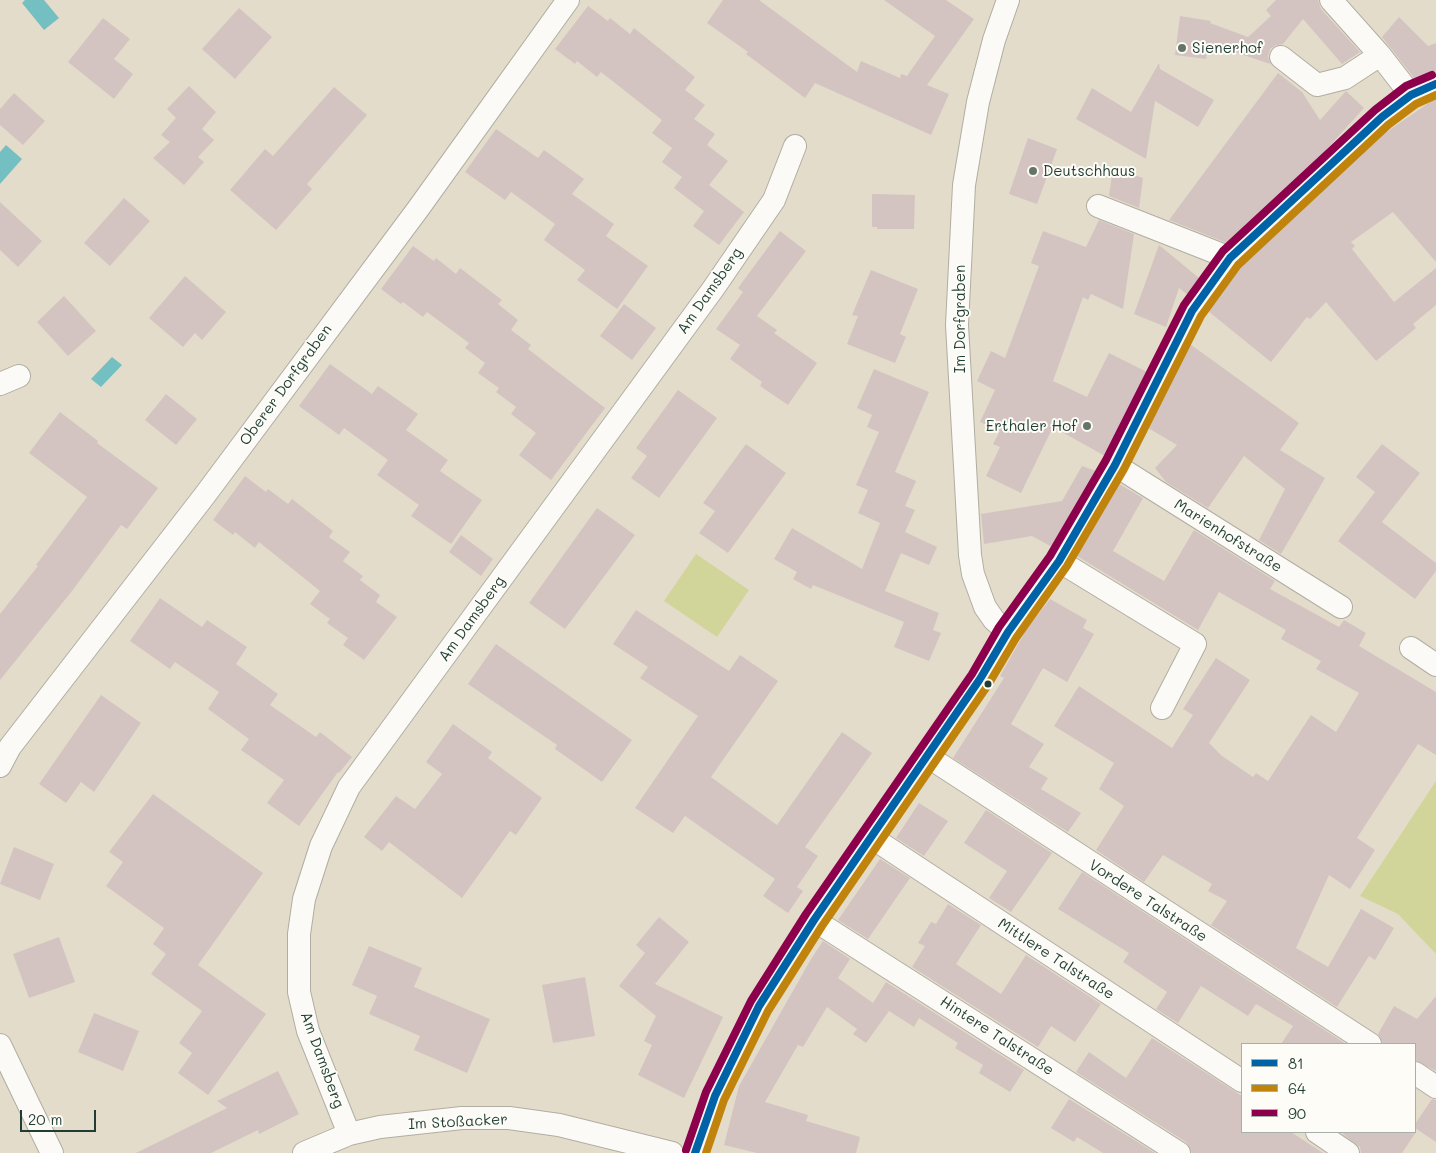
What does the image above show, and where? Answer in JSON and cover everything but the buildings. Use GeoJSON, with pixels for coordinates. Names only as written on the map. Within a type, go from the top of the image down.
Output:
{"type":"FeatureCollection","features":[{"type":"Feature","properties":{"kind":"street","name":"Oberer Dorfgraben"},"geometry":{"type":"LineString","coordinates":[[0,766],[10,747],[252,432],[418,209],[568,0]]}},
{"type":"Feature","properties":{"kind":"street","name":"Im Dorfgraben"},"geometry":{"type":"LineString","coordinates":[[1008,0],[994,40],[978,102],[964,185],[957,325],[969,545],[973,574],[984,607],[994,620],[1008,632]]}},
{"type":"Feature","properties":{"kind":"street"},"geometry":{"type":"LineString","coordinates":[[1331,0],[1380,55],[1411,95]]}},
{"type":"Feature","properties":{"kind":"street"},"geometry":{"type":"LineString","coordinates":[[1281,57],[1317,85],[1345,78],[1380,55]]}},
{"type":"Feature","properties":{"kind":"street"},"geometry":{"type":"LineString","coordinates":[[695,1153],[715,1096],[759,1006],[814,920],[980,679],[1008,632],[1036,596],[1059,561],[1115,465],[1192,311],[1230,258],[1382,117],[1411,95],[1436,84]]}},
{"type":"Feature","properties":{"kind":"street","name":"Am Damsberg"},"geometry":{"type":"LineString","coordinates":[[349,1134],[308,1032],[299,992],[297,968],[302,916],[310,876],[321,846],[349,787],[713,289],[774,200],[795,146]]}},
{"type":"Feature","properties":{"kind":"street"},"geometry":{"type":"LineString","coordinates":[[1098,206],[1230,258]]}},
{"type":"Feature","properties":{"kind":"street","name":"Marienhofstraße"},"geometry":{"type":"LineString","coordinates":[[1115,465],[1341,606]]}},
{"type":"Feature","properties":{"kind":"street"},"geometry":{"type":"LineString","coordinates":[[1059,561],[1195,644],[1162,708]]}},
{"type":"Feature","properties":{"kind":"street"},"geometry":{"type":"LineString","coordinates":[[1411,648],[1436,665]]}},
{"type":"Feature","properties":{"kind":"street","name":"Vordere Talstraße"},"geometry":{"type":"LineString","coordinates":[[927,756],[1368,1043]]}},
{"type":"Feature","properties":{"kind":"street","name":"Mittlere Talstraße"},"geometry":{"type":"LineString","coordinates":[[871,837],[1241,1080]]}},
{"type":"Feature","properties":{"kind":"street","name":"Hintere Talstraße"},"geometry":{"type":"LineString","coordinates":[[814,920],[1179,1153]]}},
{"type":"Feature","properties":{"kind":"street"},"geometry":{"type":"LineString","coordinates":[[0,1045],[52,1153]]}},
{"type":"Feature","properties":{"kind":"street"},"geometry":{"type":"LineString","coordinates":[[1416,1075],[1436,1087]]}},
{"type":"Feature","properties":{"kind":"street","name":"Im Stoßacker"},"geometry":{"type":"LineString","coordinates":[[304,1153],[349,1134],[380,1127],[462,1118],[509,1118],[559,1125],[672,1153]]}},
{"type":"Feature","properties":{"kind":"street"},"geometry":{"type":"LineString","coordinates":[[1318,1133],[1348,1153]]}},
{"type":"Feature","properties":{"kind":"green space"},"geometry":{"type":"Polygon","coordinates":[[[696,554],[749,590],[717,637],[664,601],[696,554]]]}},
{"type":"Feature","properties":{"kind":"green space"},"geometry":{"type":"Polygon","coordinates":[[[1436,781],[1436,954],[1398,914],[1360,896],[1436,781]]]}},
{"type":"Feature","properties":{"kind":"water"},"geometry":{"type":"Polygon","coordinates":[[[25,0],[44,0],[59,18],[44,30],[22,3],[25,0]]]}},
{"type":"Feature","properties":{"kind":"water"},"geometry":{"type":"Polygon","coordinates":[[[6,145],[22,159],[0,184],[0,152],[6,145]]]}},
{"type":"Feature","properties":{"kind":"water"},"geometry":{"type":"Polygon","coordinates":[[[112,357],[122,365],[101,387],[91,379],[112,357]]]}},
{"type":"Feature","properties":{"kind":"transit line","name":"90"},"geometry":{"type":"LineString","coordinates":[[686,1150],[706,1092],[751,1001],[806,914],[972,674],[999,627],[1050,556],[1106,460],[1184,305],[1223,251],[1375,110],[1406,86],[1432,75]]}},
{"type":"Feature","properties":{"kind":"transit line","name":"81"},"geometry":{"type":"LineString","coordinates":[[695,1153],[715,1096],[759,1006],[814,920],[980,679],[1008,632],[1059,561],[1115,465],[1192,311],[1230,258],[1382,117],[1411,95],[1436,84]]}},
{"type":"Feature","properties":{"kind":"transit line","name":"64"},"geometry":{"type":"LineString","coordinates":[[706,1153],[724,1100],[768,1011],[822,926],[988,685],[1016,638],[1067,566],[1124,469],[1201,316],[1238,265],[1388,125],[1416,104],[1436,95]]}},
{"type":"Feature","properties":{"kind":"place","name":"Sienerhof"},"geometry":{"type":"Point","coordinates":[1182,48]}},
{"type":"Feature","properties":{"kind":"place","name":"Deutschhaus"},"geometry":{"type":"Point","coordinates":[1033,171]}},
{"type":"Feature","properties":{"kind":"place","name":"Erthaler Hof"},"geometry":{"type":"Point","coordinates":[1087,426]}}]}
